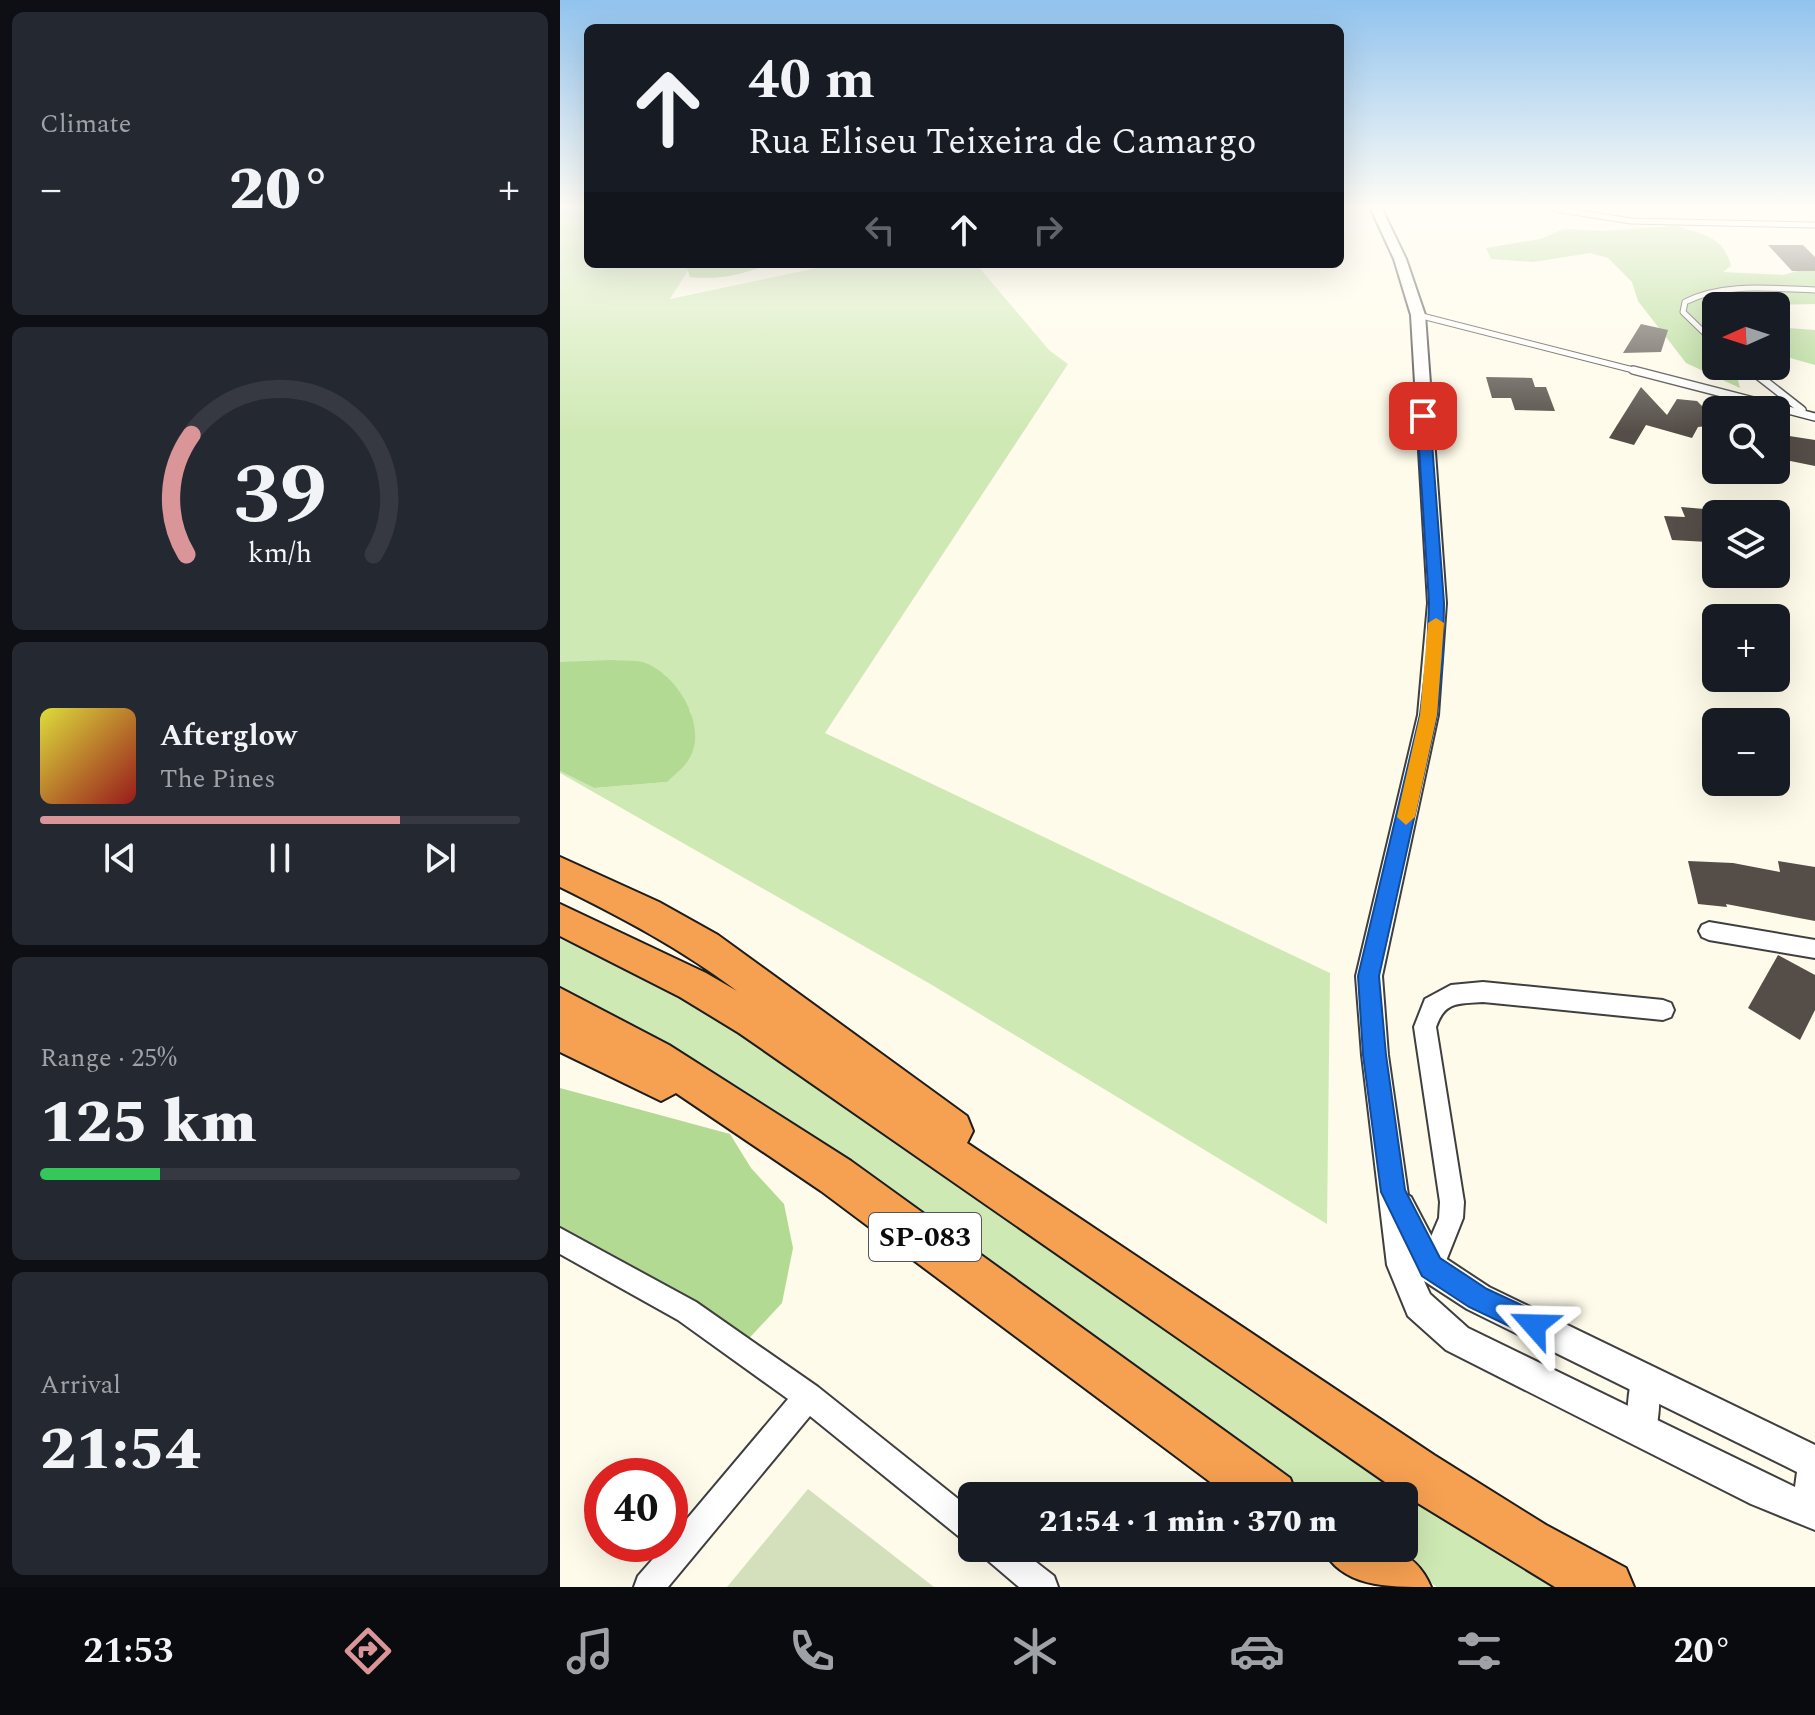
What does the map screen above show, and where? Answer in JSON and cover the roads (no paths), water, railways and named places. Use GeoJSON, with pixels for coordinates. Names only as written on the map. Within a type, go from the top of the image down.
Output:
{"type":"FeatureCollection","features":[{"type":"Feature","properties":{"kind":"highway"},"geometry":{"type":"LineString","coordinates":[[560,871],[647,913],[705,946],[1279,1380]]}},
{"type":"Feature","properties":{"kind":"highway","name":"SP-083"},"geometry":{"type":"LineString","coordinates":[[560,919],[666,970],[752,1021],[1416,1473],[1528,1543],[1607,1587]]}},
{"type":"Feature","properties":{"kind":"highway","name":"SP-083"},"geometry":{"type":"LineString","coordinates":[[560,1005],[678,1070],[939,1247],[1252,1482]]}},
{"type":"Feature","properties":{"kind":"highway"},"geometry":{"type":"LineString","coordinates":[[560,1033],[785,1141]]}},
{"type":"Feature","properties":{"kind":"highway"},"geometry":{"type":"LineString","coordinates":[[1368,1562],[1404,1587]]}},
{"type":"Feature","properties":{"kind":"street"},"geometry":{"type":"LineString","coordinates":[[1393,1192],[1431,1267],[1478,1298],[1815,1463],[1812,1511],[1763,1492],[1457,1339],[1419,1305],[1402,1265],[1375,1055],[1369,976],[1428,715],[1435,656],[1437,603],[1418,315],[1408,283]]}},
{"type":"Feature","properties":{"kind":"street"},"geometry":{"type":"LineString","coordinates":[[1709,931],[1815,949]]}},
{"type":"Feature","properties":{"kind":"street"},"geometry":{"type":"LineString","coordinates":[[1431,1267],[1451,1218],[1452,1202],[1425,1027],[1433,1006],[1451,995],[1483,992],[1663,1010]]}},
{"type":"Feature","properties":{"kind":"street"},"geometry":{"type":"LineString","coordinates":[[560,1240],[687,1311],[808,1397],[958,1518]]}},
{"type":"Feature","properties":{"kind":"street"},"geometry":{"type":"LineString","coordinates":[[1642,1432],[1645,1378]]}},
{"type":"Feature","properties":{"kind":"street"},"geometry":{"type":"LineString","coordinates":[[649,1587],[808,1397]]}},
{"type":"Feature","properties":{"kind":"street"},"geometry":{"type":"LineString","coordinates":[[1012,1562],[1043,1587]]}},
{"type":"Feature","properties":{"kind":"lane"},"geometry":{"type":"LineString","coordinates":[[1727,292],[1815,290]]}},
{"type":"Feature","properties":{"kind":"lane"},"geometry":{"type":"LineString","coordinates":[[1702,295],[1693,296],[1685,302],[1683,312],[1702,333]]}},
{"type":"Feature","properties":{"kind":"lane"},"geometry":{"type":"LineString","coordinates":[[1418,315],[1815,417]]}},
{"type":"Feature","properties":{"kind":"lane"},"geometry":{"type":"LineString","coordinates":[[1763,380],[1806,414]]}}]}
